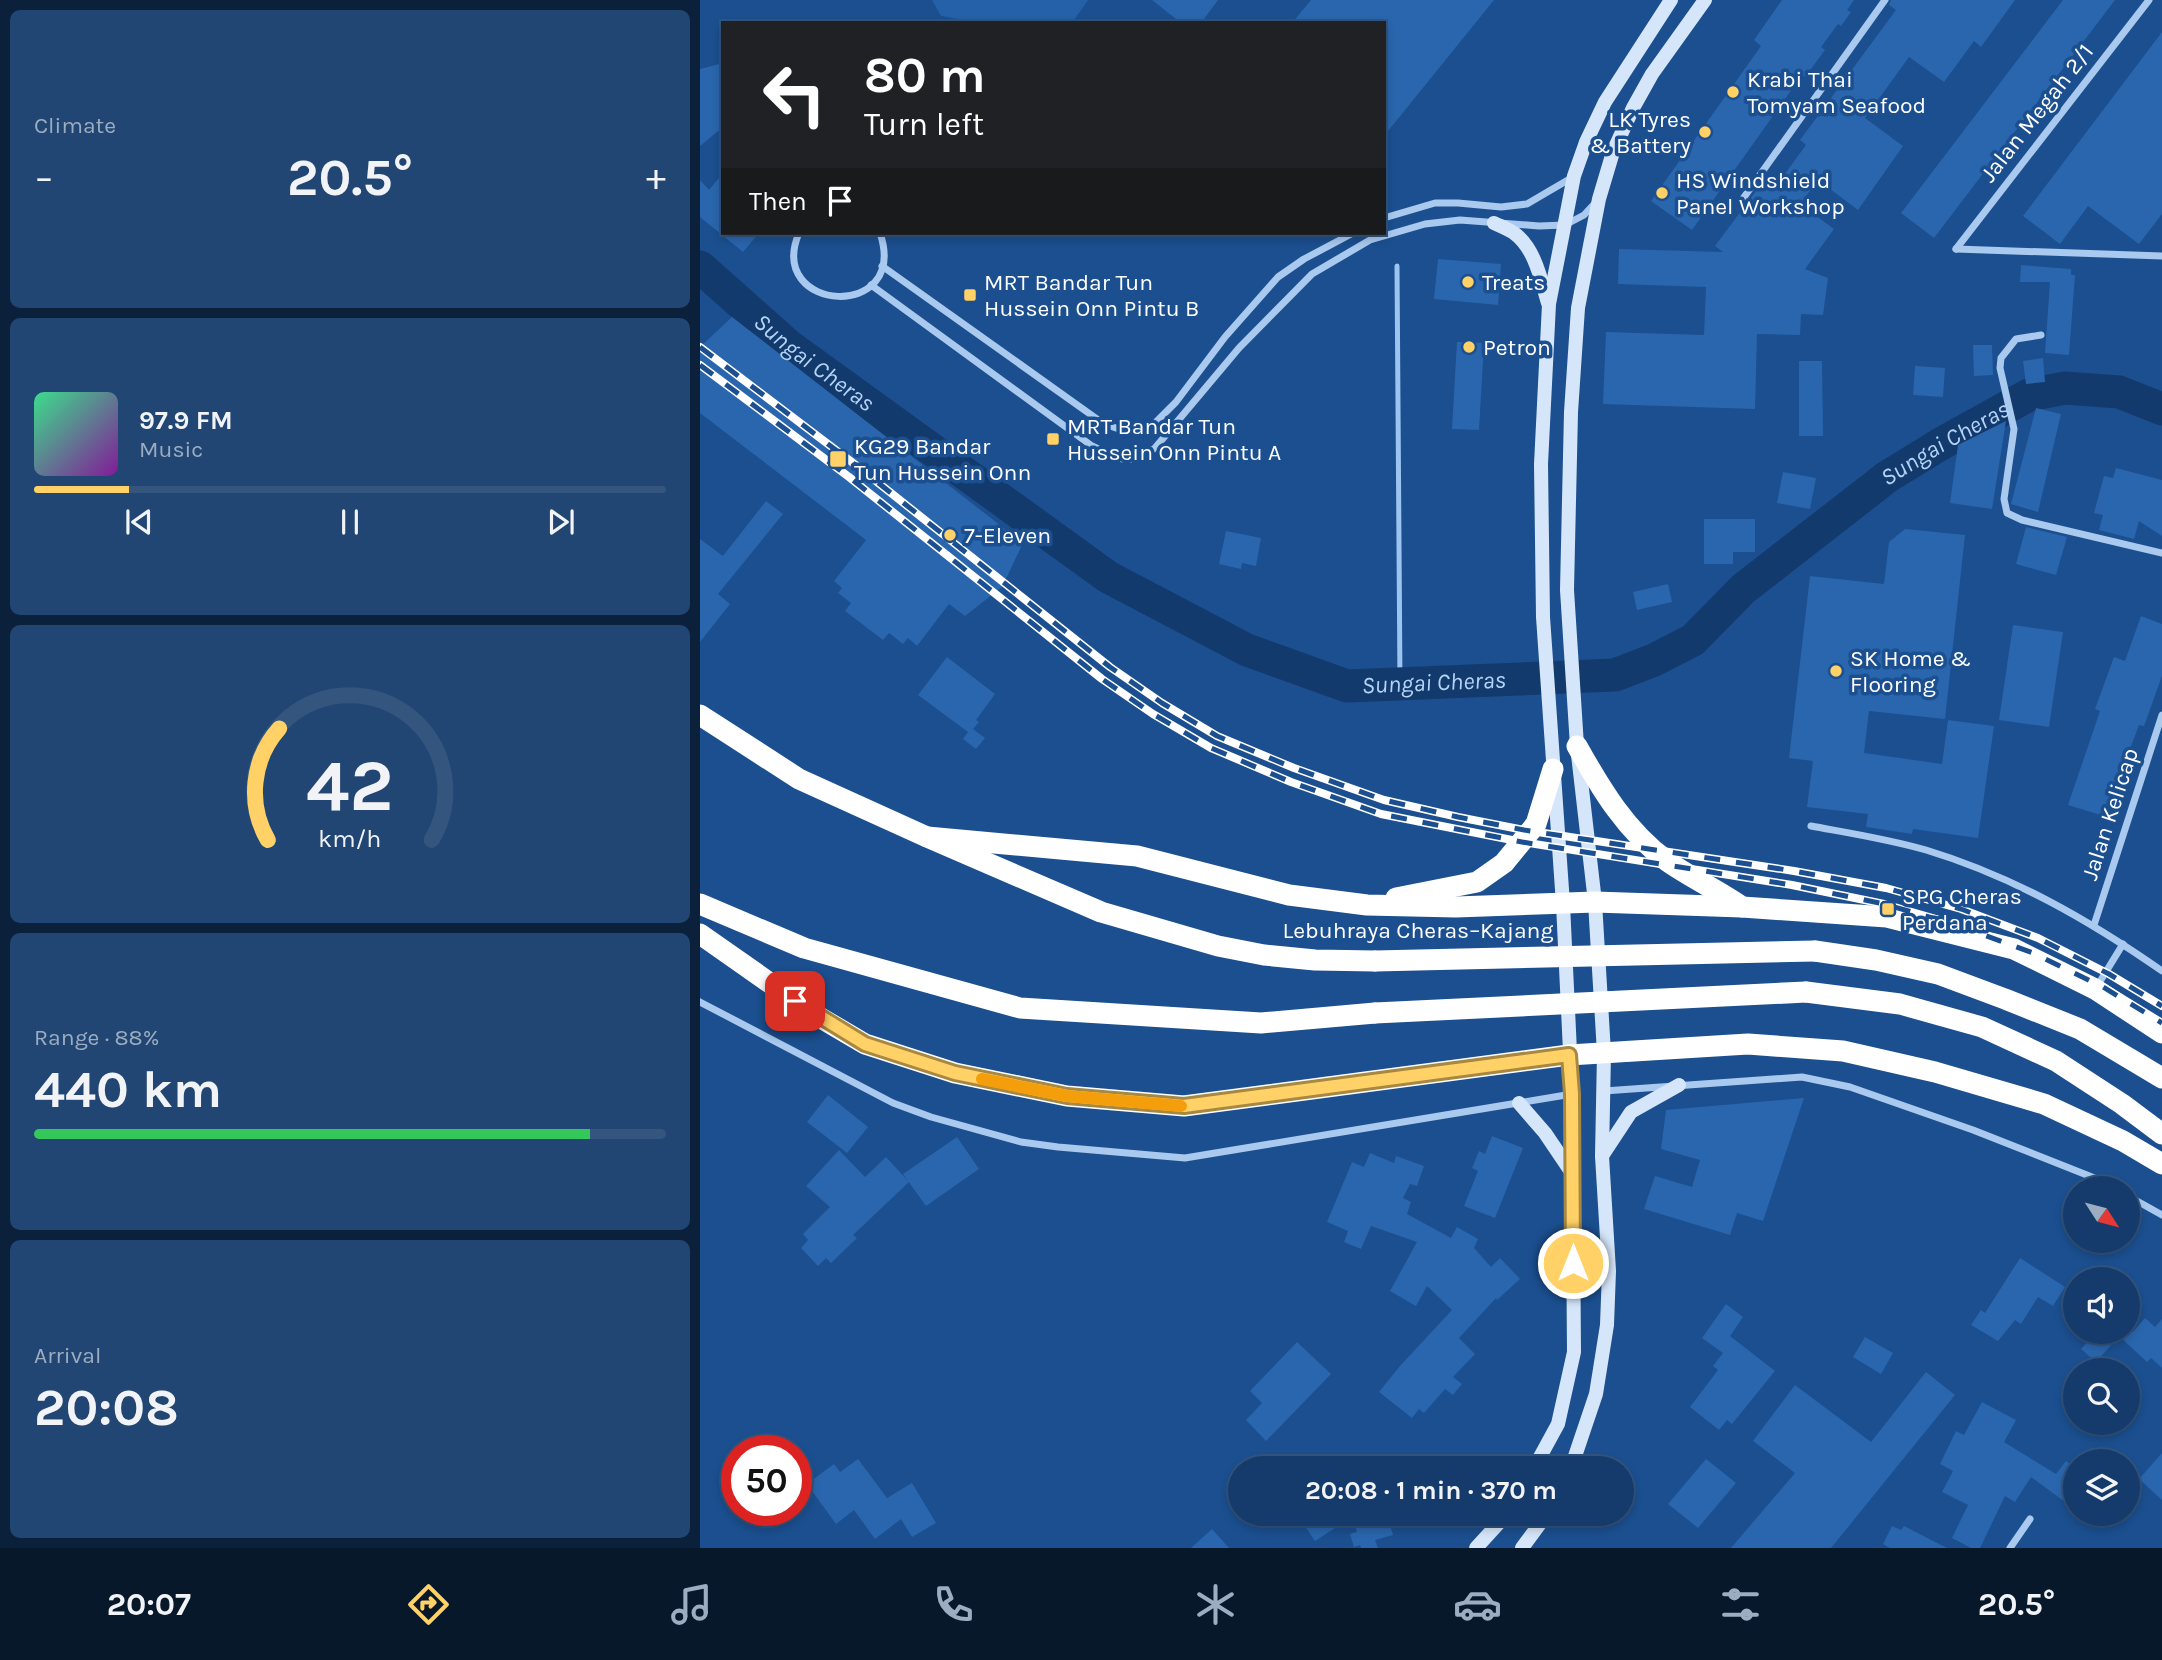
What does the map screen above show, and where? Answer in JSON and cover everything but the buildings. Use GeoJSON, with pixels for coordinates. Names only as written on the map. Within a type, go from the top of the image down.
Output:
{"type":"FeatureCollection","features":[{"type":"Feature","properties":{"kind":"highway","name":"Lebuhraya Cheras–Kajang"},"geometry":{"type":"LineString","coordinates":[[700,715],[799,779],[927,837],[1101,912],[1218,946],[1264,955],[1315,960],[1375,961],[1815,951],[1876,960],[1938,974],[2080,1029],[2162,1078]]}},
{"type":"Feature","properties":{"kind":"highway"},"geometry":{"type":"LineString","coordinates":[[1577,746],[1598,784],[1628,827],[1667,861],[1742,907]]}},
{"type":"Feature","properties":{"kind":"highway"},"geometry":{"type":"LineString","coordinates":[[1367,905],[1477,882],[1504,863],[1536,824],[1553,769]]}},
{"type":"Feature","properties":{"kind":"highway"},"geometry":{"type":"LineString","coordinates":[[927,837],[1137,856],[1289,895],[1367,905],[1457,907],[1595,902],[1742,907],[1887,917],[2014,949],[2095,989],[2162,1033]]}},
{"type":"Feature","properties":{"kind":"highway"},"geometry":{"type":"LineString","coordinates":[[700,904],[804,948],[1020,1007],[1261,1023],[1375,1013],[1805,992],[1899,1004],[1982,1027],[2056,1061],[2162,1134]]}},
{"type":"Feature","properties":{"kind":"highway"},"geometry":{"type":"LineString","coordinates":[[700,934],[814,1014],[865,1044],[955,1073],[1067,1096],[1184,1106],[1569,1055],[1748,1044],[1843,1051],[1935,1072],[2044,1104],[2123,1141],[2162,1164]]}},
{"type":"Feature","properties":{"kind":"main road"},"geometry":{"type":"LineString","coordinates":[[1541,1456],[1558,1424],[1574,1352],[1572,1094],[1563,904],[1543,617],[1541,464],[1549,304],[1574,176],[1605,102],[1671,0]]}},
{"type":"Feature","properties":{"kind":"main road"},"geometry":{"type":"LineString","coordinates":[[1576,1456],[1596,1394],[1607,1325],[1609,1271],[1602,1156],[1604,1053],[1595,902],[1577,746],[1567,590],[1571,412],[1578,308],[1599,199],[1613,152],[1652,74],[1705,0]]}},
{"type":"Feature","properties":{"kind":"main road"},"geometry":{"type":"LineString","coordinates":[[1494,223],[1515,233],[1527,247],[1549,304]]}},
{"type":"Feature","properties":{"kind":"main road"},"geometry":{"type":"LineString","coordinates":[[1602,1156],[1631,1112],[1679,1085]]}},
{"type":"Feature","properties":{"kind":"main road"},"geometry":{"type":"LineString","coordinates":[[1519,1103],[1545,1133],[1572,1175]]}},
{"type":"Feature","properties":{"kind":"main road"},"geometry":{"type":"LineString","coordinates":[[1477,1547],[1496,1526]]}},
{"type":"Feature","properties":{"kind":"main road"},"geometry":{"type":"LineString","coordinates":[[1522,1548],[1538,1526]]}},
{"type":"Feature","properties":{"kind":"street"},"geometry":{"type":"LineString","coordinates":[[1742,200],[1885,0]]}},
{"type":"Feature","properties":{"kind":"street","name":"Jalan Megah 2/1"},"geometry":{"type":"LineString","coordinates":[[2148,0],[1956,249],[2162,256]]}},
{"type":"Feature","properties":{"kind":"street"},"geometry":{"type":"LineString","coordinates":[[1386,217],[1435,204],[1502,207],[1527,204],[1574,176]]}},
{"type":"Feature","properties":{"kind":"street"},"geometry":{"type":"LineString","coordinates":[[871,285],[1092,446],[1121,459],[1141,459],[1155,448],[1239,348],[1312,274],[1370,240],[1425,224],[1460,220],[1539,226],[1564,225],[1584,215],[1599,199]]}},
{"type":"Feature","properties":{"kind":"street"},"geometry":{"type":"LineString","coordinates":[[798,235],[794,251],[796,266],[803,280],[814,290],[843,298],[858,294],[871,285],[882,266],[884,244],[881,235]]}},
{"type":"Feature","properties":{"kind":"street"},"geometry":{"type":"LineString","coordinates":[[882,266],[1104,424],[1128,432],[1150,428],[1176,402],[1225,338],[1279,276],[1349,235]]}},
{"type":"Feature","properties":{"kind":"street"},"geometry":{"type":"LineString","coordinates":[[2040,335],[2016,338],[2001,358],[2000,368],[2014,429],[2004,499],[2007,513],[2022,520],[2162,553]]}},
{"type":"Feature","properties":{"kind":"street","name":"Jalan Kelicap"},"geometry":{"type":"LineString","coordinates":[[2094,925],[2162,715]]}},
{"type":"Feature","properties":{"kind":"street"},"geometry":{"type":"LineString","coordinates":[[1811,826],[1926,850],[2029,890],[2094,925],[2162,971]]}},
{"type":"Feature","properties":{"kind":"street"},"geometry":{"type":"LineString","coordinates":[[2095,989],[2123,944]]}},
{"type":"Feature","properties":{"kind":"street"},"geometry":{"type":"LineString","coordinates":[[700,1002],[893,1103],[931,1117],[1021,1142],[1058,1147],[1185,1158],[1572,1094]]}},
{"type":"Feature","properties":{"kind":"street"},"geometry":{"type":"LineString","coordinates":[[1604,1091],[1802,1077],[1850,1087],[1973,1130],[2089,1176]]}},
{"type":"Feature","properties":{"kind":"street"},"geometry":{"type":"LineString","coordinates":[[2140,1203],[2162,1215]]}},
{"type":"Feature","properties":{"kind":"street"},"geometry":{"type":"LineString","coordinates":[[2010,1548],[2030,1519]]}},
{"type":"Feature","properties":{"kind":"shaded area"},"geometry":{"type":"Polygon","coordinates":[[[932,0],[1088,0],[1073,21],[968,21],[941,16],[932,0]]]}},
{"type":"Feature","properties":{"kind":"waterway"},"geometry":{"type":"LineString","coordinates":[[1397,266],[1400,684]]}},
{"type":"Feature","properties":{"kind":"waterway","name":"Sungai Cheras"},"geometry":{"type":"LineString","coordinates":[[700,267],[789,346],[1108,577],[1247,650],[1347,686],[1615,675],[1654,660],[1693,640],[1743,589],[1887,477],[2029,395],[2065,388],[2119,392],[2162,409]]}},
{"type":"Feature","properties":{"kind":"railway"},"geometry":{"type":"LineString","coordinates":[[700,347],[857,466],[1110,667],[1217,736],[1294,768],[1384,800],[1524,830],[1794,871],[1886,888],[1961,909],[2038,938],[2109,974],[2162,1006]]}},
{"type":"Feature","properties":{"kind":"railway"},"geometry":{"type":"LineString","coordinates":[[700,365],[849,477],[1102,679],[1153,714],[1211,748],[1291,782],[1381,814],[1522,842],[1792,885],[1884,904],[1957,925],[2033,953],[2103,987],[2162,1023]]}},
{"type":"Feature","properties":{"kind":"slow traffic"},"geometry":{"type":"LineString","coordinates":[[982,1079],[1067,1096],[1181,1106]]}},
{"type":"Feature","properties":{"kind":"place","name":"Krabi Thai Tomyam Seafood"},"geometry":{"type":"Point","coordinates":[1733,92]}},
{"type":"Feature","properties":{"kind":"place","name":"LK Tyres & Battery"},"geometry":{"type":"Point","coordinates":[1705,132]}},
{"type":"Feature","properties":{"kind":"place","name":"HS Windshield Panel Workshop"},"geometry":{"type":"Point","coordinates":[1662,193]}},
{"type":"Feature","properties":{"kind":"place","name":"Treats"},"geometry":{"type":"Point","coordinates":[1468,282]}},
{"type":"Feature","properties":{"kind":"place","name":"MRT Bandar Tun Hussein Onn Pintu B"},"geometry":{"type":"Point","coordinates":[970,295]}},
{"type":"Feature","properties":{"kind":"place","name":"Petron"},"geometry":{"type":"Point","coordinates":[1469,347]}},
{"type":"Feature","properties":{"kind":"place","name":"MRT Bandar Tun Hussein Onn Pintu A"},"geometry":{"type":"Point","coordinates":[1053,439]}},
{"type":"Feature","properties":{"kind":"place","name":"KG29 Bandar Tun Hussein Onn"},"geometry":{"type":"Point","coordinates":[838,459]}},
{"type":"Feature","properties":{"kind":"place","name":"7-Eleven"},"geometry":{"type":"Point","coordinates":[950,535]}},
{"type":"Feature","properties":{"kind":"place","name":"SK Home & Flooring"},"geometry":{"type":"Point","coordinates":[1836,671]}},
{"type":"Feature","properties":{"kind":"place","name":"SPG Cheras Perdana"},"geometry":{"type":"Point","coordinates":[1888,909]}},
{"type":"Feature","properties":{"kind":"route"},"geometry":{"type":"LineString","coordinates":[[795,1001],[865,1044],[955,1073],[1067,1096],[1184,1106],[1569,1055],[1572,1094],[1573,1263]]}}]}
